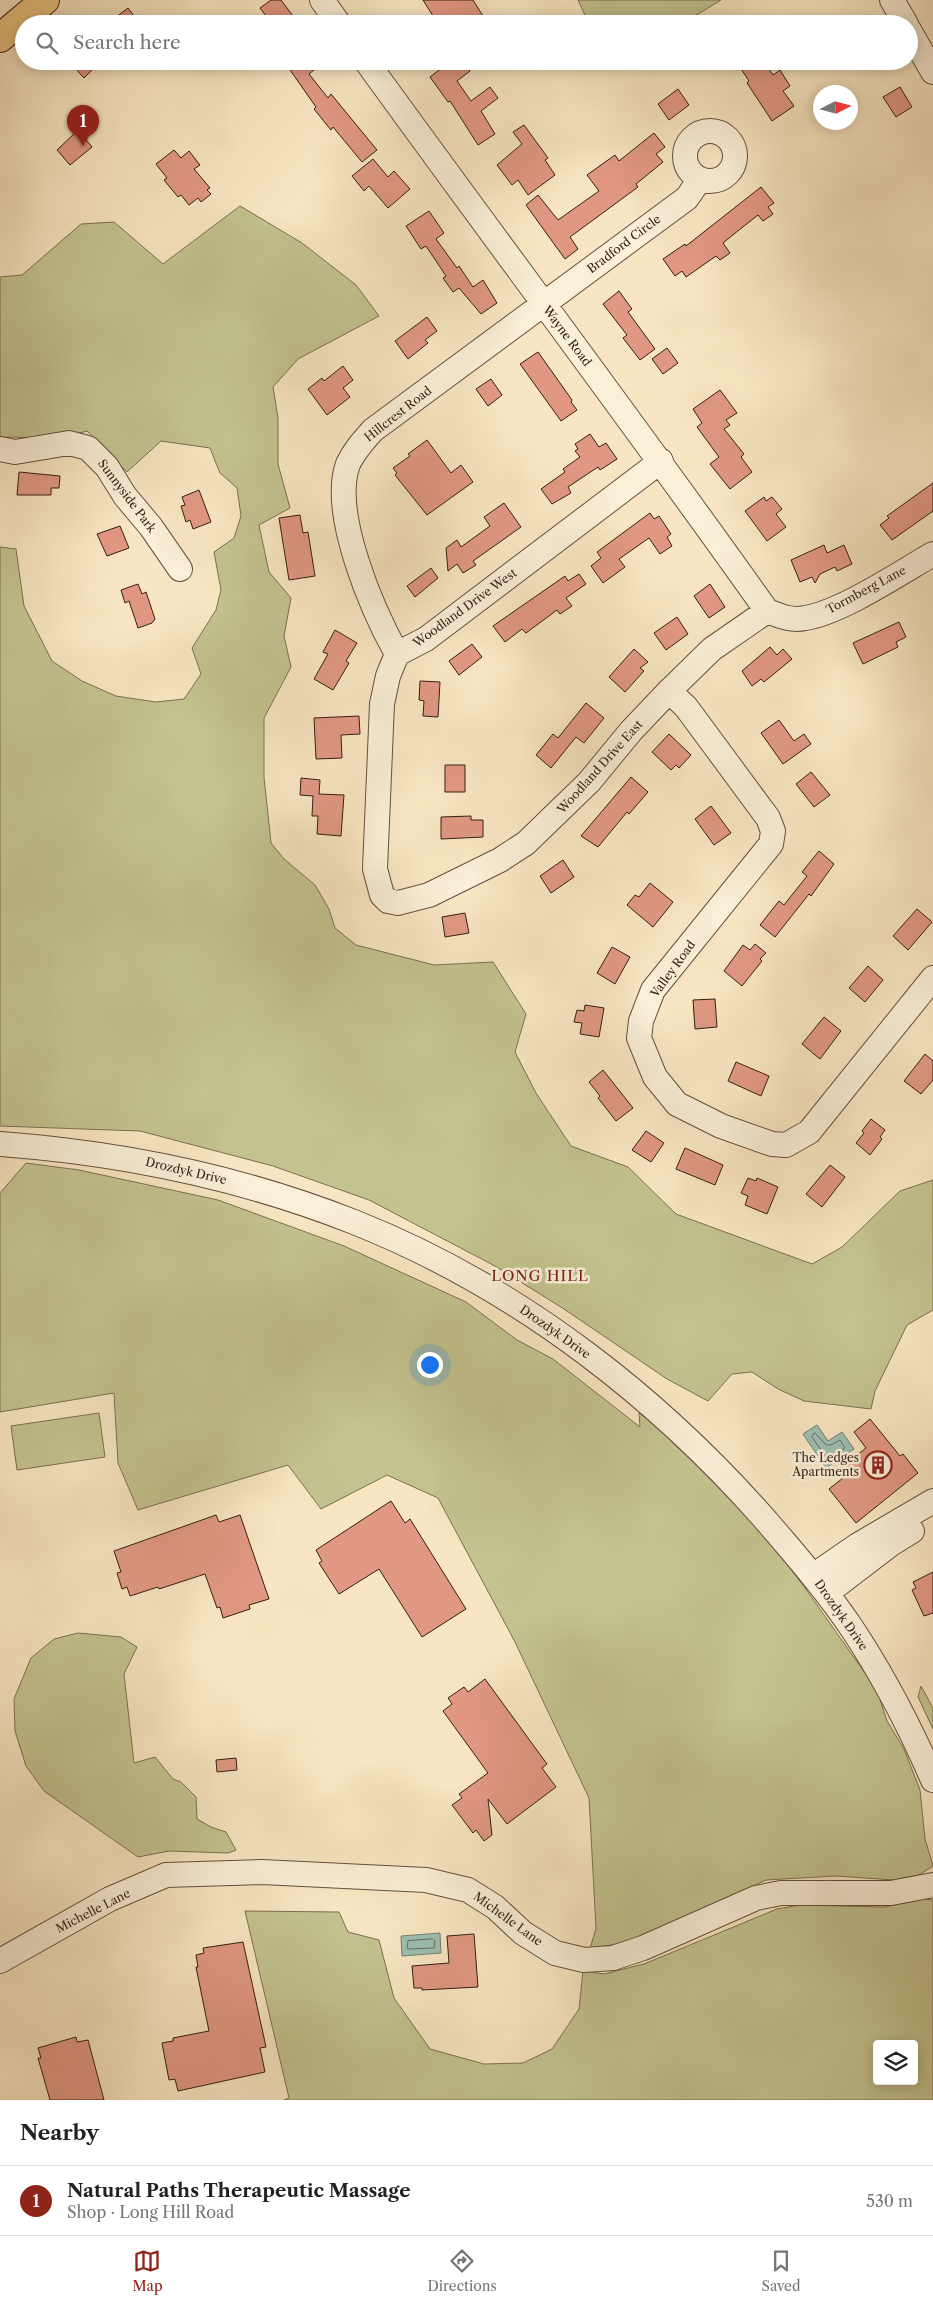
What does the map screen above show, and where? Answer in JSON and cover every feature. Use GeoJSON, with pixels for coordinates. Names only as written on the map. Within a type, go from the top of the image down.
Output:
{"type":"FeatureCollection","features":[{"type":"Feature","properties":{"kind":"main road"},"geometry":{"type":"LineString","coordinates":[[27,15],[45,0]]}},
{"type":"Feature","properties":{"kind":"main road"},"geometry":{"type":"LineString","coordinates":[[0,38],[15,25]]}},
{"type":"Feature","properties":{"kind":"street"},"geometry":{"type":"LineString","coordinates":[[322,0],[333,15]]}},
{"type":"Feature","properties":{"kind":"street"},"geometry":{"type":"LineString","coordinates":[[892,0],[901,15]]}},
{"type":"Feature","properties":{"kind":"street"},"geometry":{"type":"LineString","coordinates":[[918,46],[933,72]]}},
{"type":"Feature","properties":{"kind":"street","name":"Wayne Road"},"geometry":{"type":"LineString","coordinates":[[373,70],[543,305],[661,461],[767,611]]}},
{"type":"Feature","properties":{"kind":"street","name":"Bradford Circle"},"geometry":{"type":"LineString","coordinates":[[543,305],[687,198],[700,179]]}},
{"type":"Feature","properties":{"kind":"street","name":"Hillcrest Road"},"geometry":{"type":"LineString","coordinates":[[397,654],[381,625],[350,540],[344,486],[348,465],[359,445],[373,430],[543,305]]}},
{"type":"Feature","properties":{"kind":"street","name":"Sunnyside Park"},"geometry":{"type":"LineString","coordinates":[[0,450],[15,452],[69,443],[88,448],[107,467],[124,496],[151,527],[180,569]]}},
{"type":"Feature","properties":{"kind":"street","name":"Woodland Drive West"},"geometry":{"type":"LineString","coordinates":[[397,654],[426,639],[661,461]]}},
{"type":"Feature","properties":{"kind":"street","name":"Tormberg Lane"},"geometry":{"type":"LineString","coordinates":[[767,611],[786,619],[805,618],[829,611],[933,554]]}},
{"type":"Feature","properties":{"kind":"street","name":"Woodland Drive East"},"geometry":{"type":"LineString","coordinates":[[397,654],[388,676],[382,704],[375,869],[382,895],[388,901],[398,903],[429,895],[500,860],[526,843],[589,782],[631,731],[712,649],[767,611]]}},
{"type":"Feature","properties":{"kind":"street","name":"Valley Road"},"geometry":{"type":"LineString","coordinates":[[669,691],[686,707],[768,818],[773,831],[771,844],[654,990],[641,1021],[639,1038],[644,1054],[655,1077],[676,1104],[721,1126],[772,1144],[786,1145],[809,1132],[933,978]]}},
{"type":"Feature","properties":{"kind":"street","name":"Drozdyk Drive"},"geometry":{"type":"LineString","coordinates":[[0,1144],[52,1148],[128,1158],[215,1177],[269,1192],[355,1222],[438,1262],[525,1310],[602,1366],[685,1434],[750,1501],[820,1584],[852,1628],[887,1686],[933,1780]]}},
{"type":"Feature","properties":{"kind":"street"},"geometry":{"type":"LineString","coordinates":[[820,1584],[853,1548],[933,1501]]}},
{"type":"Feature","properties":{"kind":"street"},"geometry":{"type":"LineString","coordinates":[[820,1584],[933,1518]]}},
{"type":"Feature","properties":{"kind":"street","name":"Michelle Lane"},"geometry":{"type":"LineString","coordinates":[[0,1961],[110,1899],[166,1875],[262,1872],[426,1880],[468,1890],[495,1907],[523,1933],[555,1953],[584,1960],[613,1958],[642,1948],[756,1898],[781,1893],[891,1893],[933,1885]]}},
{"type":"Feature","properties":{"kind":"green space"},"geometry":{"type":"Polygon","coordinates":[[[578,0],[721,0],[697,15],[585,15],[578,0]]]}},
{"type":"Feature","properties":{"kind":"green space"},"geometry":{"type":"Polygon","coordinates":[[[240,206],[302,243],[356,285],[379,316],[298,359],[273,387],[278,418],[278,464],[290,508],[259,525],[269,572],[291,598],[284,636],[291,667],[264,718],[264,777],[271,843],[284,859],[315,885],[329,909],[335,928],[356,945],[434,965],[493,962],[526,1014],[515,1052],[536,1093],[571,1146],[628,1167],[676,1214],[812,1264],[842,1247],[900,1191],[933,1180],[933,1310],[907,1325],[875,1391],[871,1409],[804,1401],[778,1389],[752,1372],[732,1374],[708,1401],[667,1379],[564,1309],[495,1266],[369,1200],[273,1166],[140,1131],[0,1126],[0,547],[16,549],[24,606],[52,661],[82,681],[116,696],[156,702],[184,699],[201,674],[192,648],[216,610],[221,590],[214,552],[234,538],[241,516],[237,488],[220,473],[210,448],[161,441],[127,472],[87,431],[61,438],[0,437],[0,277],[22,275],[81,224],[114,222],[163,264],[240,206]]]}},
{"type":"Feature","properties":{"kind":"green space"},"geometry":{"type":"Polygon","coordinates":[[[26,1163],[79,1170],[218,1200],[344,1246],[466,1302],[517,1340],[553,1359],[640,1427],[639,1413],[652,1422],[728,1496],[774,1547],[877,1690],[887,1721],[904,1749],[920,1790],[925,1839],[933,1866],[919,1875],[894,1880],[836,1876],[766,1880],[631,1941],[590,1949],[596,1928],[589,1798],[515,1642],[438,1498],[387,1475],[321,1509],[288,1465],[138,1510],[118,1463],[114,1393],[0,1412],[0,1193],[26,1163]]]}},
{"type":"Feature","properties":{"kind":"green space"},"geometry":{"type":"Polygon","coordinates":[[[99,1413],[105,1457],[17,1470],[11,1426],[99,1413]]]}},
{"type":"Feature","properties":{"kind":"green space"},"geometry":{"type":"Polygon","coordinates":[[[78,1633],[121,1637],[137,1647],[124,1674],[134,1763],[155,1757],[173,1779],[181,1782],[196,1797],[197,1819],[211,1827],[226,1832],[236,1850],[228,1853],[169,1851],[138,1857],[44,1791],[26,1766],[15,1731],[14,1699],[31,1658],[54,1639],[78,1633]]]}},
{"type":"Feature","properties":{"kind":"green space"},"geometry":{"type":"Polygon","coordinates":[[[921,1686],[933,1708],[933,1729],[918,1697],[921,1686]]]}},
{"type":"Feature","properties":{"kind":"green space"},"geometry":{"type":"Polygon","coordinates":[[[925,1899],[933,1900],[933,2100],[284,2100],[289,2098],[245,1911],[339,1912],[348,1932],[379,1940],[394,1998],[430,2049],[484,2064],[523,2063],[552,2049],[579,2009],[583,1971],[604,1974],[644,1964],[777,1909],[800,1905],[884,1907],[925,1899]]]}},
{"type":"Feature","properties":{"kind":"water"},"geometry":{"type":"Polygon","coordinates":[[[817,1425],[828,1441],[842,1432],[854,1449],[826,1468],[803,1434],[817,1425]]]}},
{"type":"Feature","properties":{"kind":"water"},"geometry":{"type":"Polygon","coordinates":[[[440,1933],[441,1953],[402,1956],[401,1936],[440,1933]]]}},
{"type":"Feature","properties":{"kind":"building"},"geometry":{"type":"Polygon","coordinates":[[[271,0],[281,0],[292,15],[265,15],[260,8],[271,0]]]}},
{"type":"Feature","properties":{"kind":"building"},"geometry":{"type":"Polygon","coordinates":[[[423,0],[473,0],[482,15],[432,15],[423,0]]]}},
{"type":"Feature","properties":{"kind":"building"},"geometry":{"type":"Polygon","coordinates":[[[128,8],[133,15],[119,15],[128,8]]]}},
{"type":"Feature","properties":{"kind":"building"},"geometry":{"type":"Polygon","coordinates":[[[77,70],[92,70],[84,78],[77,70]]]}},
{"type":"Feature","properties":{"kind":"building"},"geometry":{"type":"Polygon","coordinates":[[[290,70],[314,70],[309,74],[328,98],[331,94],[377,150],[362,162],[333,127],[331,130],[314,109],[316,107],[290,70]]]}},
{"type":"Feature","properties":{"kind":"building"},"geometry":{"type":"Polygon","coordinates":[[[439,70],[469,70],[457,81],[471,101],[490,87],[498,98],[481,111],[495,134],[478,145],[450,101],[448,102],[430,77],[439,70]]]}},
{"type":"Feature","properties":{"kind":"building"},"geometry":{"type":"Polygon","coordinates":[[[742,70],[769,70],[773,75],[780,70],[790,86],[783,91],[794,106],[772,121],[747,83],[749,81],[742,70]]]}},
{"type":"Feature","properties":{"kind":"building"},"geometry":{"type":"Polygon","coordinates":[[[900,87],[912,107],[896,117],[883,97],[900,87]]]}},
{"type":"Feature","properties":{"kind":"building"},"geometry":{"type":"Polygon","coordinates":[[[678,89],[689,105],[669,120],[658,104],[678,89]]]}},
{"type":"Feature","properties":{"kind":"building"},"geometry":{"type":"Polygon","coordinates":[[[524,125],[548,158],[545,160],[555,175],[528,195],[518,180],[512,185],[497,165],[522,144],[513,132],[524,125]]]}},
{"type":"Feature","properties":{"kind":"building"},"geometry":{"type":"Polygon","coordinates":[[[78,130],[92,147],[70,165],[57,150],[78,130]]]}},
{"type":"Feature","properties":{"kind":"building"},"geometry":{"type":"Polygon","coordinates":[[[654,133],[665,147],[656,154],[663,162],[636,184],[638,187],[570,237],[578,249],[565,259],[526,205],[538,195],[558,220],[599,191],[587,175],[615,155],[619,161],[654,133]]]}},
{"type":"Feature","properties":{"kind":"building"},"geometry":{"type":"Polygon","coordinates":[[[174,150],[181,158],[189,151],[200,165],[194,169],[210,188],[207,190],[211,194],[201,202],[198,198],[189,205],[181,195],[178,197],[164,180],[167,178],[156,164],[174,150]]]}},
{"type":"Feature","properties":{"kind":"building"},"geometry":{"type":"Polygon","coordinates":[[[373,159],[388,177],[394,171],[410,189],[388,208],[369,186],[364,191],[352,176],[373,159]]]}},
{"type":"Feature","properties":{"kind":"building"},"geometry":{"type":"Polygon","coordinates":[[[761,187],[774,203],[768,207],[773,214],[763,221],[758,215],[723,243],[730,253],[720,260],[716,256],[686,277],[682,271],[675,276],[663,259],[685,244],[686,246],[761,187]]]}},
{"type":"Feature","properties":{"kind":"building"},"geometry":{"type":"Polygon","coordinates":[[[429,211],[444,233],[436,239],[457,268],[459,266],[473,287],[483,280],[497,303],[481,314],[459,288],[453,292],[443,278],[446,276],[426,246],[421,249],[406,226],[429,211]]]}},
{"type":"Feature","properties":{"kind":"building"},"geometry":{"type":"Polygon","coordinates":[[[619,291],[632,309],[628,312],[655,349],[640,360],[623,338],[627,335],[603,304],[619,291]]]}},
{"type":"Feature","properties":{"kind":"building"},"geometry":{"type":"Polygon","coordinates":[[[427,317],[437,331],[425,340],[428,343],[408,359],[395,341],[427,317]]]}},
{"type":"Feature","properties":{"kind":"building"},"geometry":{"type":"Polygon","coordinates":[[[667,348],[678,363],[663,374],[652,359],[667,348]]]}},
{"type":"Feature","properties":{"kind":"building"},"geometry":{"type":"Polygon","coordinates":[[[538,352],[577,410],[561,421],[520,364],[538,352]]]}},
{"type":"Feature","properties":{"kind":"building"},"geometry":{"type":"Polygon","coordinates":[[[343,366],[353,380],[343,388],[350,397],[327,415],[308,389],[322,378],[324,381],[343,366]]]}},
{"type":"Feature","properties":{"kind":"building"},"geometry":{"type":"Polygon","coordinates":[[[491,379],[502,395],[488,406],[476,389],[491,379]]]}},
{"type":"Feature","properties":{"kind":"building"},"geometry":{"type":"Polygon","coordinates":[[[720,390],[737,413],[726,420],[730,425],[724,429],[744,454],[741,457],[752,472],[730,489],[710,464],[719,457],[697,427],[702,423],[693,409],[720,390]]]}},
{"type":"Feature","properties":{"kind":"building"},"geometry":{"type":"Polygon","coordinates":[[[590,434],[599,447],[606,443],[617,459],[600,470],[598,467],[568,487],[571,493],[552,504],[541,489],[565,472],[563,469],[580,457],[575,451],[578,449],[575,444],[590,434]]]}},
{"type":"Feature","properties":{"kind":"building"},"geometry":{"type":"Polygon","coordinates":[[[427,440],[451,473],[461,465],[473,482],[427,515],[395,475],[397,473],[393,468],[410,456],[408,454],[427,440]]]}},
{"type":"Feature","properties":{"kind":"building"},"geometry":{"type":"Polygon","coordinates":[[[19,472],[60,476],[59,488],[51,488],[51,495],[17,495],[19,472]]]}},
{"type":"Feature","properties":{"kind":"building"},"geometry":{"type":"Polygon","coordinates":[[[933,483],[933,511],[892,540],[880,525],[889,518],[887,516],[933,483]]]}},
{"type":"Feature","properties":{"kind":"building"},"geometry":{"type":"Polygon","coordinates":[[[199,490],[211,522],[193,529],[190,520],[186,522],[181,506],[185,505],[182,497],[199,490]]]}},
{"type":"Feature","properties":{"kind":"building"},"geometry":{"type":"Polygon","coordinates":[[[764,497],[766,501],[772,497],[782,509],[776,514],[786,527],[767,541],[745,511],[764,497]]]}},
{"type":"Feature","properties":{"kind":"building"},"geometry":{"type":"Polygon","coordinates":[[[504,503],[521,527],[473,561],[476,565],[463,573],[457,564],[448,571],[446,548],[457,540],[461,547],[490,526],[484,517],[504,503]]]}},
{"type":"Feature","properties":{"kind":"building"},"geometry":{"type":"Polygon","coordinates":[[[650,513],[654,519],[659,516],[671,534],[667,537],[672,546],[660,554],[649,538],[619,559],[625,567],[603,583],[591,566],[601,558],[597,552],[650,513]]]}},
{"type":"Feature","properties":{"kind":"building"},"geometry":{"type":"Polygon","coordinates":[[[300,515],[303,533],[308,532],[315,576],[289,580],[279,518],[300,515]]]}},
{"type":"Feature","properties":{"kind":"building"},"geometry":{"type":"Polygon","coordinates":[[[120,526],[129,548],[107,556],[97,534],[120,526]]]}},
{"type":"Feature","properties":{"kind":"building"},"geometry":{"type":"Polygon","coordinates":[[[824,545],[827,553],[844,545],[852,564],[837,571],[835,567],[820,574],[815,583],[812,577],[800,582],[791,560],[824,545]]]}},
{"type":"Feature","properties":{"kind":"building"},"geometry":{"type":"Polygon","coordinates":[[[431,568],[438,578],[415,597],[407,586],[431,568]]]}},
{"type":"Feature","properties":{"kind":"building"},"geometry":{"type":"Polygon","coordinates":[[[579,574],[586,584],[566,598],[572,606],[560,614],[557,610],[526,633],[522,629],[505,642],[493,626],[565,576],[568,581],[579,574]]]}},
{"type":"Feature","properties":{"kind":"building"},"geometry":{"type":"Polygon","coordinates":[[[138,584],[142,594],[146,592],[155,619],[152,623],[138,628],[129,601],[125,603],[121,590],[138,584]]]}},
{"type":"Feature","properties":{"kind":"building"},"geometry":{"type":"Polygon","coordinates":[[[710,584],[725,607],[709,618],[694,596],[710,584]]]}},
{"type":"Feature","properties":{"kind":"building"},"geometry":{"type":"Polygon","coordinates":[[[677,617],[688,634],[666,650],[654,633],[677,617]]]}},
{"type":"Feature","properties":{"kind":"building"},"geometry":{"type":"Polygon","coordinates":[[[899,622],[906,637],[896,642],[898,647],[863,664],[853,643],[899,622]]]}},
{"type":"Feature","properties":{"kind":"building"},"geometry":{"type":"Polygon","coordinates":[[[335,630],[357,643],[346,661],[349,663],[333,690],[314,679],[328,654],[323,652],[335,630]]]}},
{"type":"Feature","properties":{"kind":"building"},"geometry":{"type":"Polygon","coordinates":[[[472,644],[482,657],[459,675],[449,661],[472,644]]]}},
{"type":"Feature","properties":{"kind":"building"},"geometry":{"type":"Polygon","coordinates":[[[770,647],[777,655],[783,649],[792,659],[764,682],[761,679],[752,686],[742,671],[770,647]]]}},
{"type":"Feature","properties":{"kind":"building"},"geometry":{"type":"Polygon","coordinates":[[[634,649],[648,662],[640,668],[644,671],[625,692],[609,677],[634,649]]]}},
{"type":"Feature","properties":{"kind":"building"},"geometry":{"type":"Polygon","coordinates":[[[420,681],[440,682],[438,717],[423,716],[424,701],[419,700],[420,681]]]}},
{"type":"Feature","properties":{"kind":"building"},"geometry":{"type":"Polygon","coordinates":[[[586,703],[604,718],[584,743],[576,737],[551,768],[536,755],[553,734],[558,738],[586,703]]]}},
{"type":"Feature","properties":{"kind":"building"},"geometry":{"type":"Polygon","coordinates":[[[359,716],[360,734],[341,735],[342,758],[316,759],[314,718],[359,716]]]}},
{"type":"Feature","properties":{"kind":"building"},"geometry":{"type":"Polygon","coordinates":[[[779,720],[794,741],[804,734],[811,744],[783,764],[761,733],[779,720]]]}},
{"type":"Feature","properties":{"kind":"building"},"geometry":{"type":"Polygon","coordinates":[[[669,734],[691,755],[679,768],[676,765],[671,770],[652,752],[669,734]]]}},
{"type":"Feature","properties":{"kind":"building"},"geometry":{"type":"Polygon","coordinates":[[[445,765],[465,765],[465,792],[445,792],[445,765]]]}},
{"type":"Feature","properties":{"kind":"building"},"geometry":{"type":"Polygon","coordinates":[[[811,772],[830,795],[814,807],[796,784],[811,772]]]}},
{"type":"Feature","properties":{"kind":"building"},"geometry":{"type":"Polygon","coordinates":[[[631,777],[648,792],[629,814],[627,812],[598,847],[581,836],[631,777]]]}},
{"type":"Feature","properties":{"kind":"building"},"geometry":{"type":"Polygon","coordinates":[[[301,778],[320,780],[319,794],[344,795],[341,836],[317,834],[318,816],[312,816],[313,796],[300,795],[301,778]]]}},
{"type":"Feature","properties":{"kind":"building"},"geometry":{"type":"Polygon","coordinates":[[[711,806],[731,833],[714,845],[695,819],[711,806]]]}},
{"type":"Feature","properties":{"kind":"building"},"geometry":{"type":"Polygon","coordinates":[[[471,816],[471,820],[483,820],[483,837],[441,839],[441,817],[471,816]]]}},
{"type":"Feature","properties":{"kind":"building"},"geometry":{"type":"Polygon","coordinates":[[[819,851],[834,864],[811,896],[809,894],[775,937],[760,925],[779,901],[784,905],[807,876],[802,872],[819,851]]]}},
{"type":"Feature","properties":{"kind":"building"},"geometry":{"type":"Polygon","coordinates":[[[563,860],[574,877],[551,893],[540,876],[563,860]]]}},
{"type":"Feature","properties":{"kind":"building"},"geometry":{"type":"Polygon","coordinates":[[[650,883],[673,902],[653,927],[627,905],[635,895],[639,897],[650,883]]]}},
{"type":"Feature","properties":{"kind":"building"},"geometry":{"type":"Polygon","coordinates":[[[917,909],[932,922],[908,950],[893,936],[917,909]]]}},
{"type":"Feature","properties":{"kind":"building"},"geometry":{"type":"Polygon","coordinates":[[[465,913],[469,933],[445,937],[442,917],[465,913]]]}},
{"type":"Feature","properties":{"kind":"building"},"geometry":{"type":"Polygon","coordinates":[[[755,944],[766,953],[742,986],[724,971],[743,945],[750,950],[755,944]]]}},
{"type":"Feature","properties":{"kind":"building"},"geometry":{"type":"Polygon","coordinates":[[[612,947],[630,957],[615,984],[597,973],[612,947]]]}},
{"type":"Feature","properties":{"kind":"building"},"geometry":{"type":"Polygon","coordinates":[[[868,966],[883,980],[865,1002],[849,988],[868,966]]]}},
{"type":"Feature","properties":{"kind":"building"},"geometry":{"type":"Polygon","coordinates":[[[715,999],[717,1027],[695,1029],[693,1000],[715,999]]]}},
{"type":"Feature","properties":{"kind":"building"},"geometry":{"type":"Polygon","coordinates":[[[585,1005],[604,1008],[599,1037],[580,1034],[582,1023],[574,1022],[577,1010],[584,1011],[585,1005]]]}},
{"type":"Feature","properties":{"kind":"building"},"geometry":{"type":"Polygon","coordinates":[[[824,1017],[841,1031],[820,1059],[802,1044],[824,1017]]]}},
{"type":"Feature","properties":{"kind":"building"},"geometry":{"type":"Polygon","coordinates":[[[925,1054],[933,1061],[933,1080],[921,1094],[904,1081],[925,1054]]]}},
{"type":"Feature","properties":{"kind":"building"},"geometry":{"type":"Polygon","coordinates":[[[736,1062],[769,1076],[761,1096],[728,1081],[736,1062]]]}},
{"type":"Feature","properties":{"kind":"building"},"geometry":{"type":"Polygon","coordinates":[[[603,1070],[633,1108],[616,1121],[598,1098],[600,1096],[589,1082],[603,1070]]]}},
{"type":"Feature","properties":{"kind":"building"},"geometry":{"type":"Polygon","coordinates":[[[871,1119],[885,1130],[880,1137],[882,1139],[870,1155],[856,1143],[871,1119]]]}},
{"type":"Feature","properties":{"kind":"building"},"geometry":{"type":"Polygon","coordinates":[[[646,1131],[664,1143],[651,1162],[632,1150],[646,1131]]]}},
{"type":"Feature","properties":{"kind":"building"},"geometry":{"type":"Polygon","coordinates":[[[685,1148],[723,1165],[715,1185],[676,1169],[685,1148]]]}},
{"type":"Feature","properties":{"kind":"building"},"geometry":{"type":"Polygon","coordinates":[[[830,1165],[845,1177],[822,1207],[806,1194],[830,1165]]]}},
{"type":"Feature","properties":{"kind":"building"},"geometry":{"type":"Polygon","coordinates":[[[748,1178],[756,1181],[757,1178],[778,1187],[767,1214],[745,1205],[748,1196],[741,1193],[748,1178]]]}},
{"type":"Feature","properties":{"kind":"building","name":"The Ledges Apartments"},"geometry":{"type":"Polygon","coordinates":[[[870,1419],[900,1456],[903,1454],[918,1473],[856,1523],[829,1489],[843,1478],[837,1471],[866,1448],[854,1432],[870,1419]]]}},
{"type":"Feature","properties":{"kind":"building"},"geometry":{"type":"Polygon","coordinates":[[[391,1501],[405,1523],[410,1519],[466,1609],[422,1637],[379,1569],[339,1594],[319,1563],[322,1561],[316,1550],[391,1501]]]}},
{"type":"Feature","properties":{"kind":"building"},"geometry":{"type":"Polygon","coordinates":[[[216,1515],[219,1522],[240,1515],[269,1599],[249,1605],[250,1609],[223,1618],[220,1607],[217,1608],[205,1574],[130,1596],[127,1587],[122,1589],[117,1573],[121,1572],[114,1551],[216,1515]]]}},
{"type":"Feature","properties":{"kind":"building"},"geometry":{"type":"Polygon","coordinates":[[[933,1572],[933,1613],[924,1616],[912,1590],[916,1588],[913,1582],[933,1572]]]}},
{"type":"Feature","properties":{"kind":"building"},"geometry":{"type":"Polygon","coordinates":[[[485,1679],[547,1764],[542,1768],[556,1787],[507,1824],[488,1799],[492,1835],[484,1841],[476,1830],[473,1833],[452,1805],[462,1798],[459,1794],[488,1773],[443,1711],[452,1704],[448,1698],[464,1687],[468,1692],[485,1679]]]}},
{"type":"Feature","properties":{"kind":"building"},"geometry":{"type":"Polygon","coordinates":[[[236,1758],[237,1770],[217,1772],[216,1760],[236,1758]]]}},
{"type":"Feature","properties":{"kind":"building"},"geometry":{"type":"Polygon","coordinates":[[[474,1934],[478,1987],[422,1990],[422,1988],[414,1988],[412,1966],[449,1963],[447,1936],[474,1934]]]}},
{"type":"Feature","properties":{"kind":"building"},"geometry":{"type":"Polygon","coordinates":[[[243,1942],[266,2047],[260,2048],[265,2072],[178,2091],[175,2079],[169,2080],[162,2043],[173,2041],[173,2038],[209,2031],[196,1967],[198,1967],[196,1955],[204,1953],[203,1948],[243,1942]]]}},
{"type":"Feature","properties":{"kind":"building"},"geometry":{"type":"Polygon","coordinates":[[[76,2037],[77,2042],[88,2040],[104,2100],[50,2100],[38,2058],[41,2058],[38,2048],[76,2037]]]}},
{"type":"Feature","properties":{"kind":"place","name":"Natural Paths Therapeutic Massage"},"geometry":{"type":"Point","coordinates":[83,146]}},
{"type":"Feature","properties":{"kind":"place","name":"The Ledges Apartments"},"geometry":{"type":"Point","coordinates":[878,1465]}},
{"type":"Feature","properties":{"kind":"district","name":"LONG HILL"},"geometry":{"type":"Point","coordinates":[540,1276]}}]}
